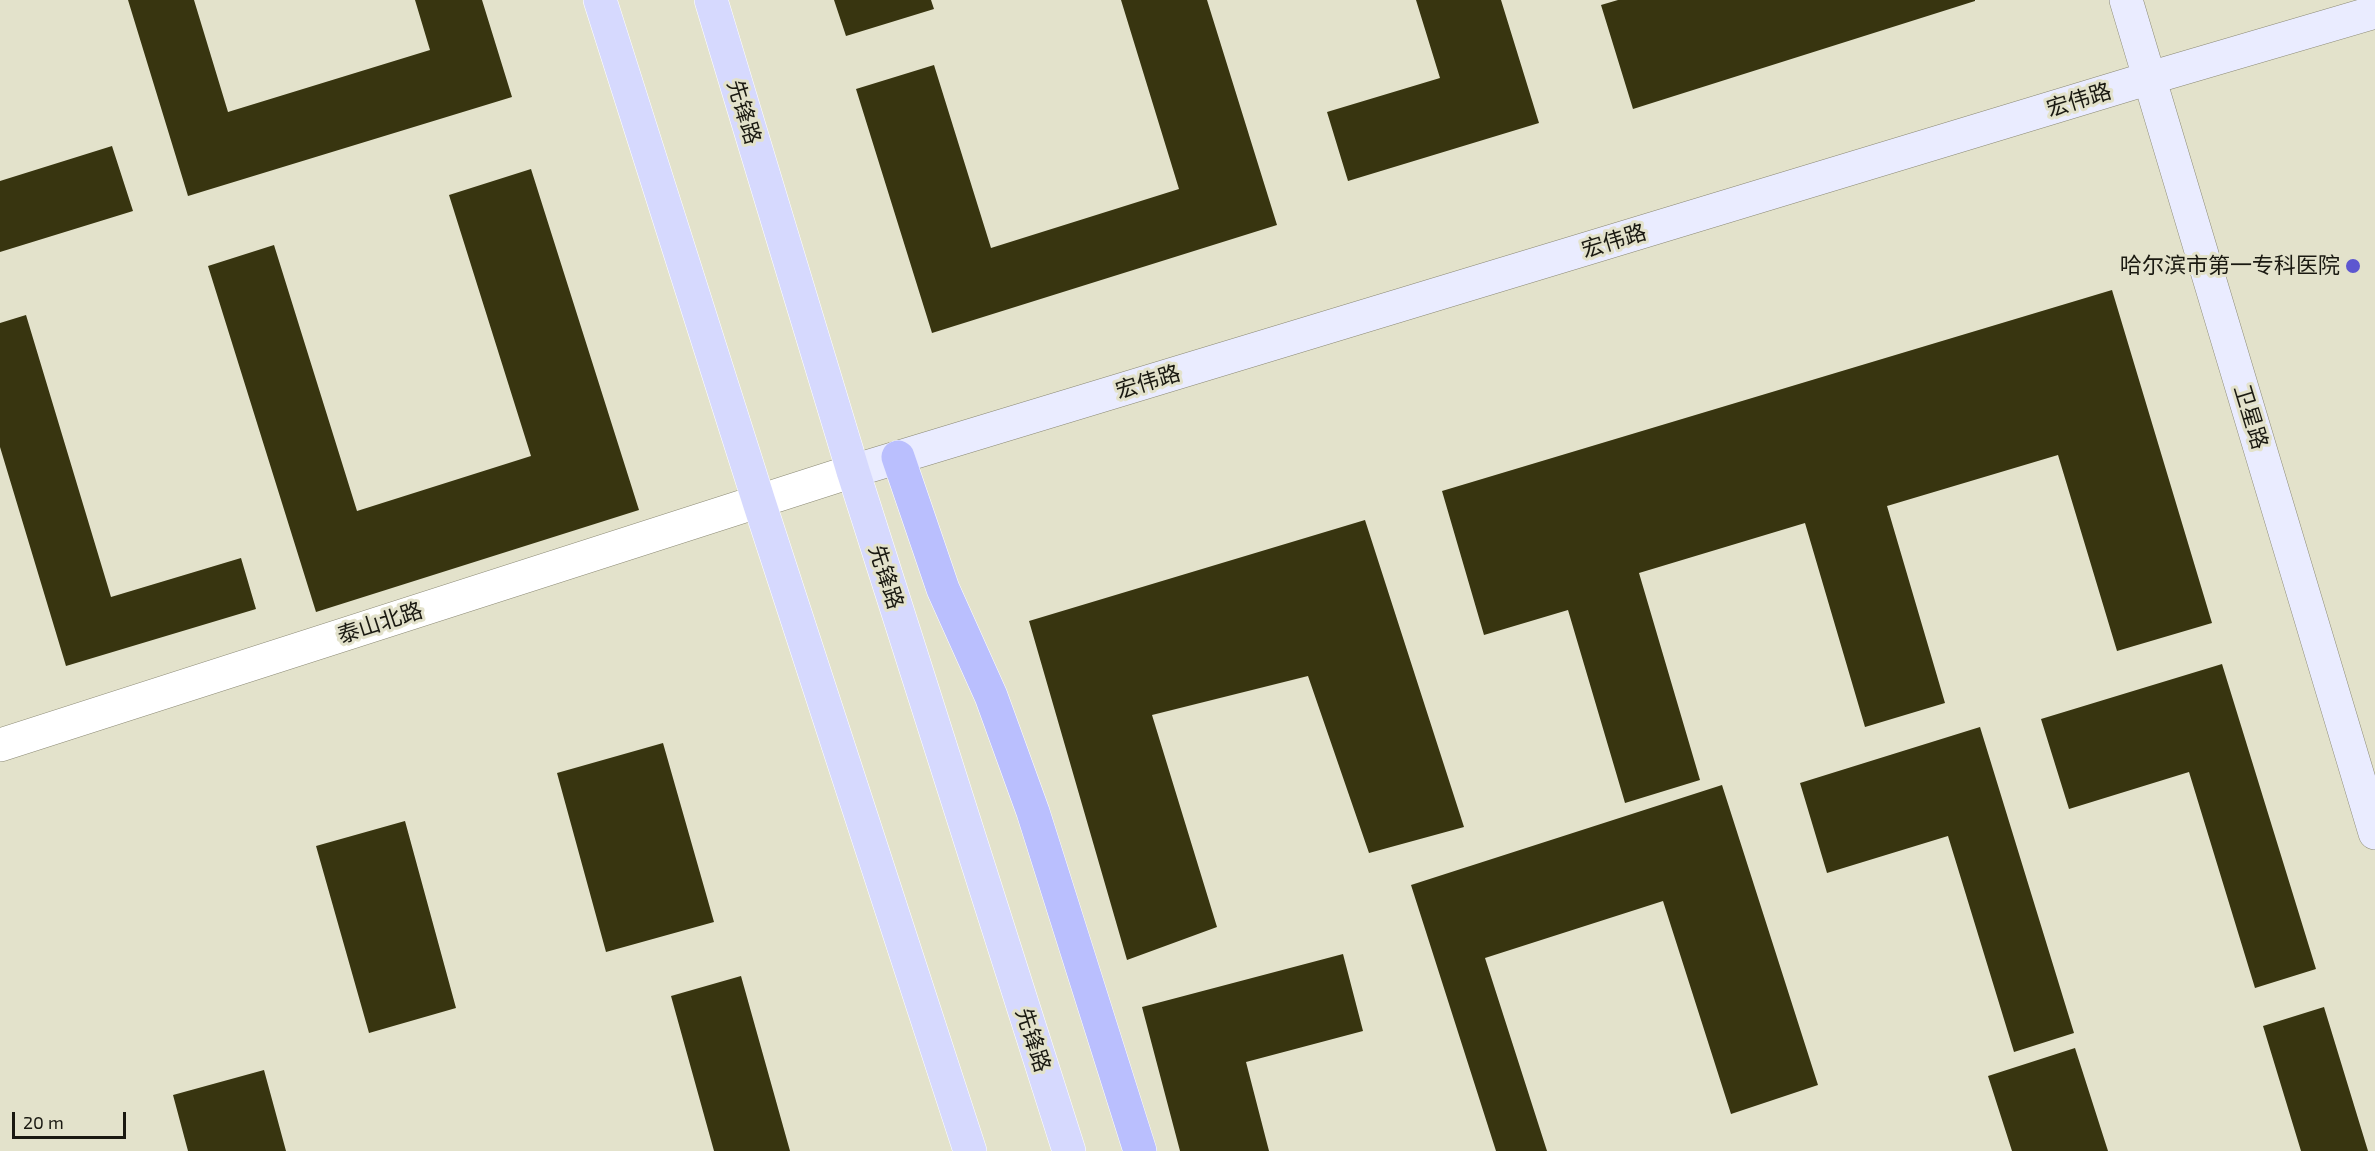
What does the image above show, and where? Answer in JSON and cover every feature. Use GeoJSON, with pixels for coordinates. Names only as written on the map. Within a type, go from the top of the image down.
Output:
{"type":"FeatureCollection","features":[{"type":"Feature","properties":{"kind":"highway"},"geometry":{"type":"LineString","coordinates":[[898,457],[944,589],[991,696],[1033,812],[1140,1151]]}},
{"type":"Feature","properties":{"kind":"main road"},"geometry":{"type":"LineString","coordinates":[[600,0],[759,502],[970,1151]]}},
{"type":"Feature","properties":{"kind":"main road","name":"先锋路"},"geometry":{"type":"LineString","coordinates":[[711,0],[853,471],[1069,1151]]}},
{"type":"Feature","properties":{"kind":"main road","name":"卫星路"},"geometry":{"type":"LineString","coordinates":[[2126,0],[2375,833]]}},
{"type":"Feature","properties":{"kind":"main road","name":"宏伟路"},"geometry":{"type":"LineString","coordinates":[[853,471],[2375,12]]}},
{"type":"Feature","properties":{"kind":"street","name":"泰山北路"},"geometry":{"type":"LineString","coordinates":[[0,745],[853,471]]}},
{"type":"Feature","properties":{"kind":"building"},"geometry":{"type":"Polygon","coordinates":[[[128,0],[194,0],[228,112],[430,50],[415,0],[482,0],[512,97],[188,196],[128,0]]]}},
{"type":"Feature","properties":{"kind":"building"},"geometry":{"type":"Polygon","coordinates":[[[834,0],[931,0],[934,9],[846,36],[834,0]]]}},
{"type":"Feature","properties":{"kind":"building"},"geometry":{"type":"Polygon","coordinates":[[[1121,0],[1207,0],[1277,225],[932,333],[856,89],[934,65],[991,248],[1179,189],[1121,0]]]}},
{"type":"Feature","properties":{"kind":"building"},"geometry":{"type":"Polygon","coordinates":[[[1416,0],[1501,0],[1539,123],[1348,181],[1327,112],[1440,78],[1416,0]]]}},
{"type":"Feature","properties":{"kind":"building"},"geometry":{"type":"Polygon","coordinates":[[[1618,0],[1975,1],[1633,109],[1601,5],[1618,0]]]}},
{"type":"Feature","properties":{"kind":"building"},"geometry":{"type":"Polygon","coordinates":[[[112,146],[133,211],[0,252],[0,181],[112,146]]]}},
{"type":"Feature","properties":{"kind":"building"},"geometry":{"type":"Polygon","coordinates":[[[531,169],[639,510],[316,612],[208,266],[274,245],[357,511],[531,456],[449,195],[531,169]]]}},
{"type":"Feature","properties":{"kind":"building"},"geometry":{"type":"Polygon","coordinates":[[[2112,290],[2212,623],[2117,651],[2058,455],[1887,506],[1945,703],[1865,727],[1805,523],[1639,573],[1700,780],[1625,803],[1568,610],[1484,635],[1442,491],[2112,290]]]}},
{"type":"Feature","properties":{"kind":"building"},"geometry":{"type":"Polygon","coordinates":[[[26,315],[111,597],[241,558],[256,609],[66,666],[0,447],[0,323],[26,315]]]}},
{"type":"Feature","properties":{"kind":"building"},"geometry":{"type":"Polygon","coordinates":[[[1365,520],[1464,827],[1369,853],[1308,676],[1152,715],[1217,927],[1127,960],[1029,621],[1365,520]]]}},
{"type":"Feature","properties":{"kind":"building"},"geometry":{"type":"Polygon","coordinates":[[[2222,664],[2316,969],[2255,988],[2189,772],[2069,809],[2041,719],[2222,664]]]}},
{"type":"Feature","properties":{"kind":"building"},"geometry":{"type":"Polygon","coordinates":[[[1980,727],[2074,1033],[2014,1052],[1948,836],[1827,873],[1800,783],[1980,727]]]}},
{"type":"Feature","properties":{"kind":"building"},"geometry":{"type":"Polygon","coordinates":[[[663,743],[714,922],[606,952],[557,773],[663,743]]]}},
{"type":"Feature","properties":{"kind":"building"},"geometry":{"type":"Polygon","coordinates":[[[1722,785],[1818,1085],[1731,1114],[1663,901],[1485,958],[1547,1151],[1496,1151],[1411,885],[1722,785]]]}},
{"type":"Feature","properties":{"kind":"building"},"geometry":{"type":"Polygon","coordinates":[[[405,821],[456,1008],[369,1033],[316,846],[405,821]]]}},
{"type":"Feature","properties":{"kind":"building"},"geometry":{"type":"Polygon","coordinates":[[[1343,954],[1363,1031],[1246,1062],[1269,1151],[1180,1151],[1142,1007],[1343,954]]]}},
{"type":"Feature","properties":{"kind":"building"},"geometry":{"type":"Polygon","coordinates":[[[741,976],[790,1151],[714,1151],[671,996],[741,976]]]}},
{"type":"Feature","properties":{"kind":"building"},"geometry":{"type":"Polygon","coordinates":[[[2324,1007],[2368,1151],[2301,1151],[2263,1026],[2324,1007]]]}},
{"type":"Feature","properties":{"kind":"building"},"geometry":{"type":"Polygon","coordinates":[[[2075,1048],[2108,1151],[2012,1151],[1988,1076],[2075,1048]]]}},
{"type":"Feature","properties":{"kind":"building"},"geometry":{"type":"Polygon","coordinates":[[[264,1070],[286,1151],[188,1151],[173,1095],[264,1070]]]}},
{"type":"Feature","properties":{"kind":"place","name":"哈尔滨市第一专科医院"},"geometry":{"type":"Point","coordinates":[2353,266]}}]}
